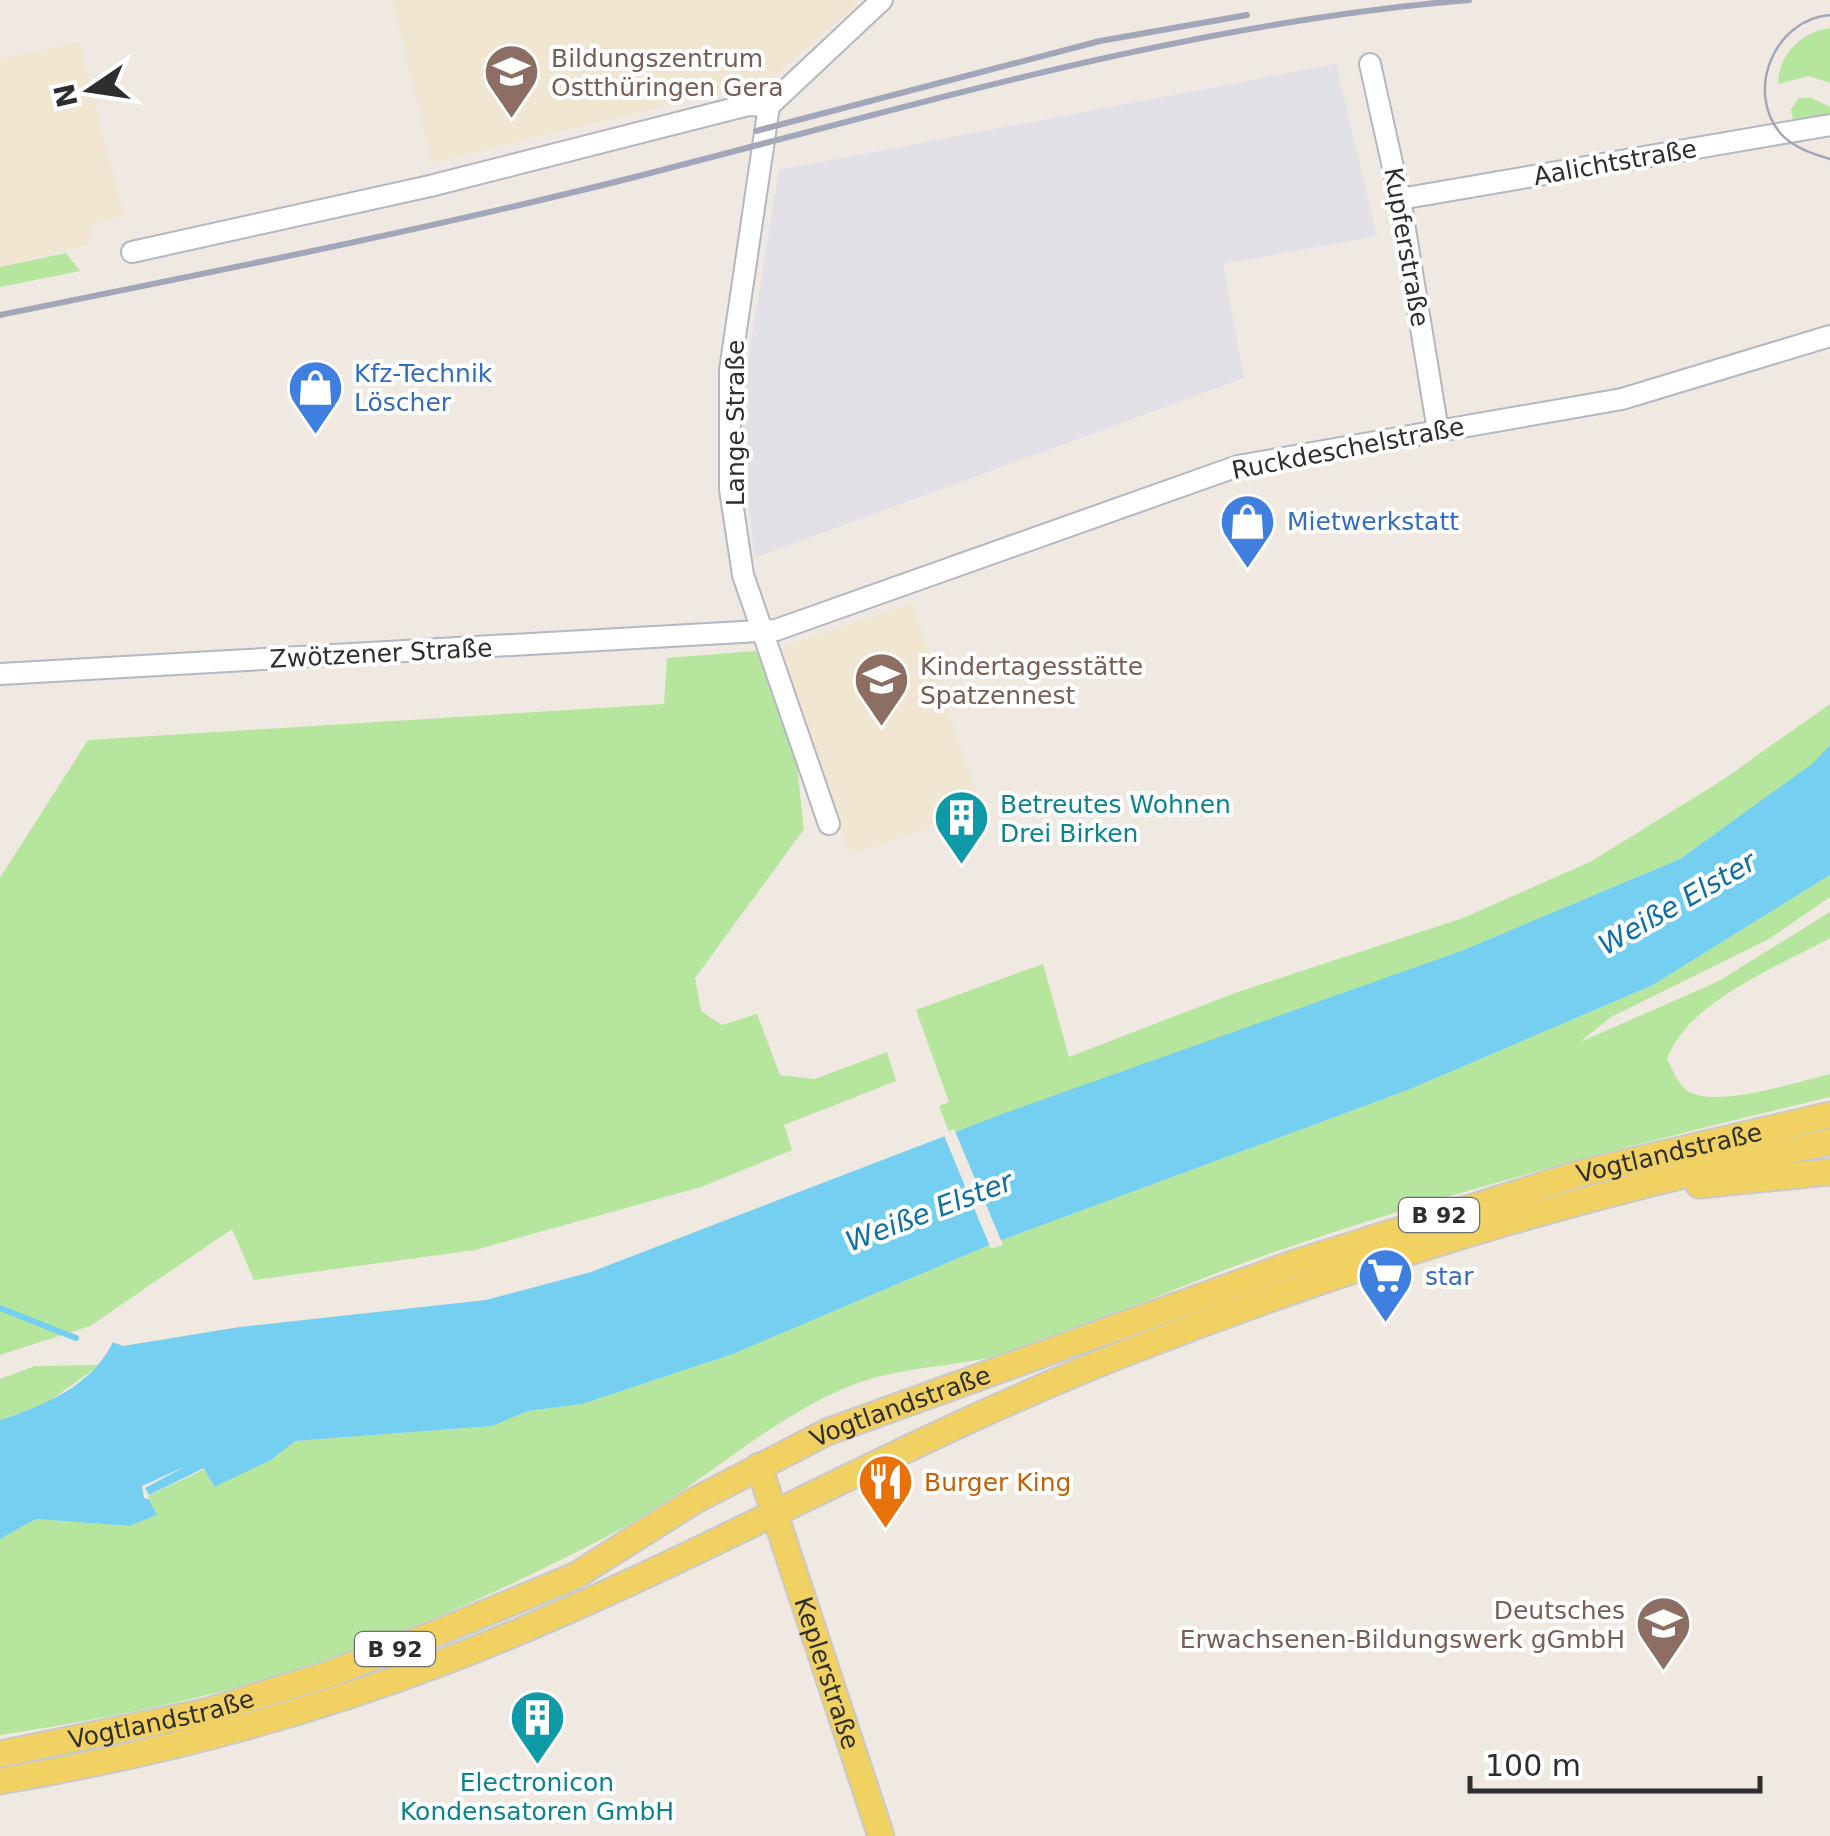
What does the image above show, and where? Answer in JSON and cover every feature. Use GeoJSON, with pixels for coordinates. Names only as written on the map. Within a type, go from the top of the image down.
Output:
{"type":"FeatureCollection","features":[{"type":"Feature","properties":{"kind":"main road","name":"Vogtlandstraße"},"geometry":{"type":"LineString","coordinates":[[0,1754],[205,1712],[329,1674],[437,1634],[575,1576],[759,1466],[853,1422],[1405,1225],[1582,1173],[1830,1115]]}},
{"type":"Feature","properties":{"kind":"main road","name":"Vogtlandstraße"},"geometry":{"type":"LineString","coordinates":[[0,1781],[198,1742],[346,1698],[539,1623],[776,1510],[1127,1352],[1346,1273],[1634,1190],[1830,1142]]}},
{"type":"Feature","properties":{"kind":"main road"},"geometry":{"type":"LineString","coordinates":[[1634,1190],[1830,1172]]}},
{"type":"Feature","properties":{"kind":"main road","name":"Keplerstraße"},"geometry":{"type":"LineString","coordinates":[[759,1466],[881,1836]]}},
{"type":"Feature","properties":{"kind":"street"},"geometry":{"type":"LineString","coordinates":[[132,252],[430,186],[748,105],[769,106],[882,0]]}},
{"type":"Feature","properties":{"kind":"street","name":"Kupferstraße"},"geometry":{"type":"LineString","coordinates":[[1370,64],[1400,199],[1438,431]]}},
{"type":"Feature","properties":{"kind":"street","name":"Lange Straße"},"geometry":{"type":"LineString","coordinates":[[769,106],[730,370],[730,488],[743,575],[829,824]]}},
{"type":"Feature","properties":{"kind":"street","name":"Aalichtstraße"},"geometry":{"type":"LineString","coordinates":[[1400,199],[1830,126]]}},
{"type":"Feature","properties":{"kind":"street","name":"Ruckdeschelstraße"},"geometry":{"type":"LineString","coordinates":[[763,632],[1227,470],[1652,392],[1830,336]]}},
{"type":"Feature","properties":{"kind":"street","name":"Zwötzener Straße"},"geometry":{"type":"LineString","coordinates":[[0,674],[763,632]]}},
{"type":"Feature","properties":{"kind":"shaded area","name":"Bildungszentrum Ostthüringen Gera"},"geometry":{"type":"Polygon","coordinates":[[[392,0],[861,0],[770,80],[432,163],[392,0]]]}},
{"type":"Feature","properties":{"kind":"shaded area"},"geometry":{"type":"Polygon","coordinates":[[[79,42],[124,216],[94,223],[88,244],[0,267],[0,59],[79,42]]]}},
{"type":"Feature","properties":{"kind":"shaded area"},"geometry":{"type":"Polygon","coordinates":[[[1336,64],[1377,236],[1223,264],[1244,378],[754,558],[740,410],[779,170],[1336,64]]]}},
{"type":"Feature","properties":{"kind":"shaded area","name":"Kindertagesstätte Spatzennest"},"geometry":{"type":"Polygon","coordinates":[[[912,603],[982,810],[849,855],[780,648],[912,603]]]}},
{"type":"Feature","properties":{"kind":"green space"},"geometry":{"type":"Polygon","coordinates":[[[1830,28],[1830,83],[1809,76],[1778,84],[1782,63],[1794,46],[1810,34],[1830,28]]]}},
{"type":"Feature","properties":{"kind":"green space"},"geometry":{"type":"Polygon","coordinates":[[[1799,98],[1812,98],[1830,107],[1830,116],[1793,120],[1791,109],[1799,98]]]}},
{"type":"Feature","properties":{"kind":"green space"},"geometry":{"type":"Polygon","coordinates":[[[66,253],[80,271],[0,287],[0,267],[66,253]]]}},
{"type":"Feature","properties":{"kind":"green space"},"geometry":{"type":"Polygon","coordinates":[[[756,651],[795,748],[804,829],[695,978],[701,1011],[722,1025],[757,1014],[780,1075],[815,1079],[887,1052],[896,1081],[784,1125],[792,1150],[701,1187],[475,1250],[254,1280],[232,1229],[90,1326],[0,1355],[0,878],[88,740],[664,704],[667,658],[756,651]]]}},
{"type":"Feature","properties":{"kind":"green space"},"geometry":{"type":"Polygon","coordinates":[[[1830,704],[1830,745],[1813,764],[1680,859],[1461,951],[951,1137],[939,1106],[949,1102],[916,1010],[1043,964],[1069,1057],[1235,993],[1463,918],[1590,862],[1721,781],[1830,704]]]}},
{"type":"Feature","properties":{"kind":"green space"},"geometry":{"type":"Polygon","coordinates":[[[1830,875],[1830,897],[1769,939],[1611,1017],[1580,1042],[1717,982],[1830,912],[1830,938],[1714,1003],[1678,1038],[1667,1059],[1683,1087],[1695,1094],[1711,1097],[1754,1093],[1830,1074],[1830,1097],[1615,1150],[1403,1210],[1263,1256],[1002,1355],[867,1380],[786,1419],[621,1529],[427,1621],[306,1667],[231,1689],[116,1715],[0,1735],[0,1539],[36,1519],[130,1526],[157,1515],[148,1496],[205,1469],[213,1486],[271,1460],[295,1441],[492,1426],[528,1411],[582,1404],[733,1354],[994,1243],[1408,1090],[1653,985],[1830,875]]]}},
{"type":"Feature","properties":{"kind":"green space"},"geometry":{"type":"Polygon","coordinates":[[[100,1365],[45,1404],[0,1420],[0,1379],[35,1366],[100,1365]]]}},
{"type":"Feature","properties":{"kind":"water","name":"Weiße Elster"},"geometry":{"type":"Polygon","coordinates":[[[1830,745],[1830,875],[1653,985],[1408,1090],[994,1243],[733,1354],[582,1404],[528,1411],[492,1426],[295,1441],[271,1460],[214,1487],[204,1468],[149,1495],[145,1488],[186,1466],[142,1486],[144,1498],[149,1499],[157,1515],[130,1526],[36,1519],[0,1539],[0,1420],[34,1408],[80,1382],[93,1371],[113,1342],[123,1346],[240,1327],[486,1300],[591,1272],[1005,1113],[1461,951],[1680,859],[1812,764],[1830,745]]]}},
{"type":"Feature","properties":{"kind":"pier"},"geometry":{"type":"Polygon","coordinates":[[[954,1129],[1003,1245],[991,1249],[943,1133],[954,1129]]]}},
{"type":"Feature","properties":{"kind":"waterway"},"geometry":{"type":"LineString","coordinates":[[0,1308],[76,1338]]}},
{"type":"Feature","properties":{"kind":"tram line"},"geometry":{"type":"LineString","coordinates":[[1830,15],[1811,19],[1781,43],[1771,60],[1765,98],[1770,117],[1786,139],[1830,159]]}},
{"type":"Feature","properties":{"kind":"railway"},"geometry":{"type":"LineString","coordinates":[[0,315],[477,215],[945,96],[1153,48],[1363,11],[1469,0]]}},
{"type":"Feature","properties":{"kind":"railway"},"geometry":{"type":"LineString","coordinates":[[756,131],[1100,41],[1247,15]]}},
{"type":"Feature","properties":{"kind":"place","name":"Bildungszentrum Ostthüringen Gera"},"geometry":{"type":"Point","coordinates":[512,121]}},
{"type":"Feature","properties":{"kind":"place","name":"Kfz-Technik Löscher"},"geometry":{"type":"Point","coordinates":[315,436]}},
{"type":"Feature","properties":{"kind":"place","name":"Mietwerkstatt"},"geometry":{"type":"Point","coordinates":[1248,570]}},
{"type":"Feature","properties":{"kind":"place","name":"Kindertagesstätte Spatzennest"},"geometry":{"type":"Point","coordinates":[881,729]}},
{"type":"Feature","properties":{"kind":"place","name":"Betreutes Wohnen Drei Birken"},"geometry":{"type":"Point","coordinates":[961,867]}},
{"type":"Feature","properties":{"kind":"place","name":"star"},"geometry":{"type":"Point","coordinates":[1386,1325]}},
{"type":"Feature","properties":{"kind":"place","name":"Burger King"},"geometry":{"type":"Point","coordinates":[885,1531]}},
{"type":"Feature","properties":{"kind":"place","name":"Deutsches Erwachsenen-Bildungswerk gGmbH"},"geometry":{"type":"Point","coordinates":[1664,1673]}},
{"type":"Feature","properties":{"kind":"place","name":"Electronicon Kondensatoren GmbH"},"geometry":{"type":"Point","coordinates":[537,1767]}}]}
